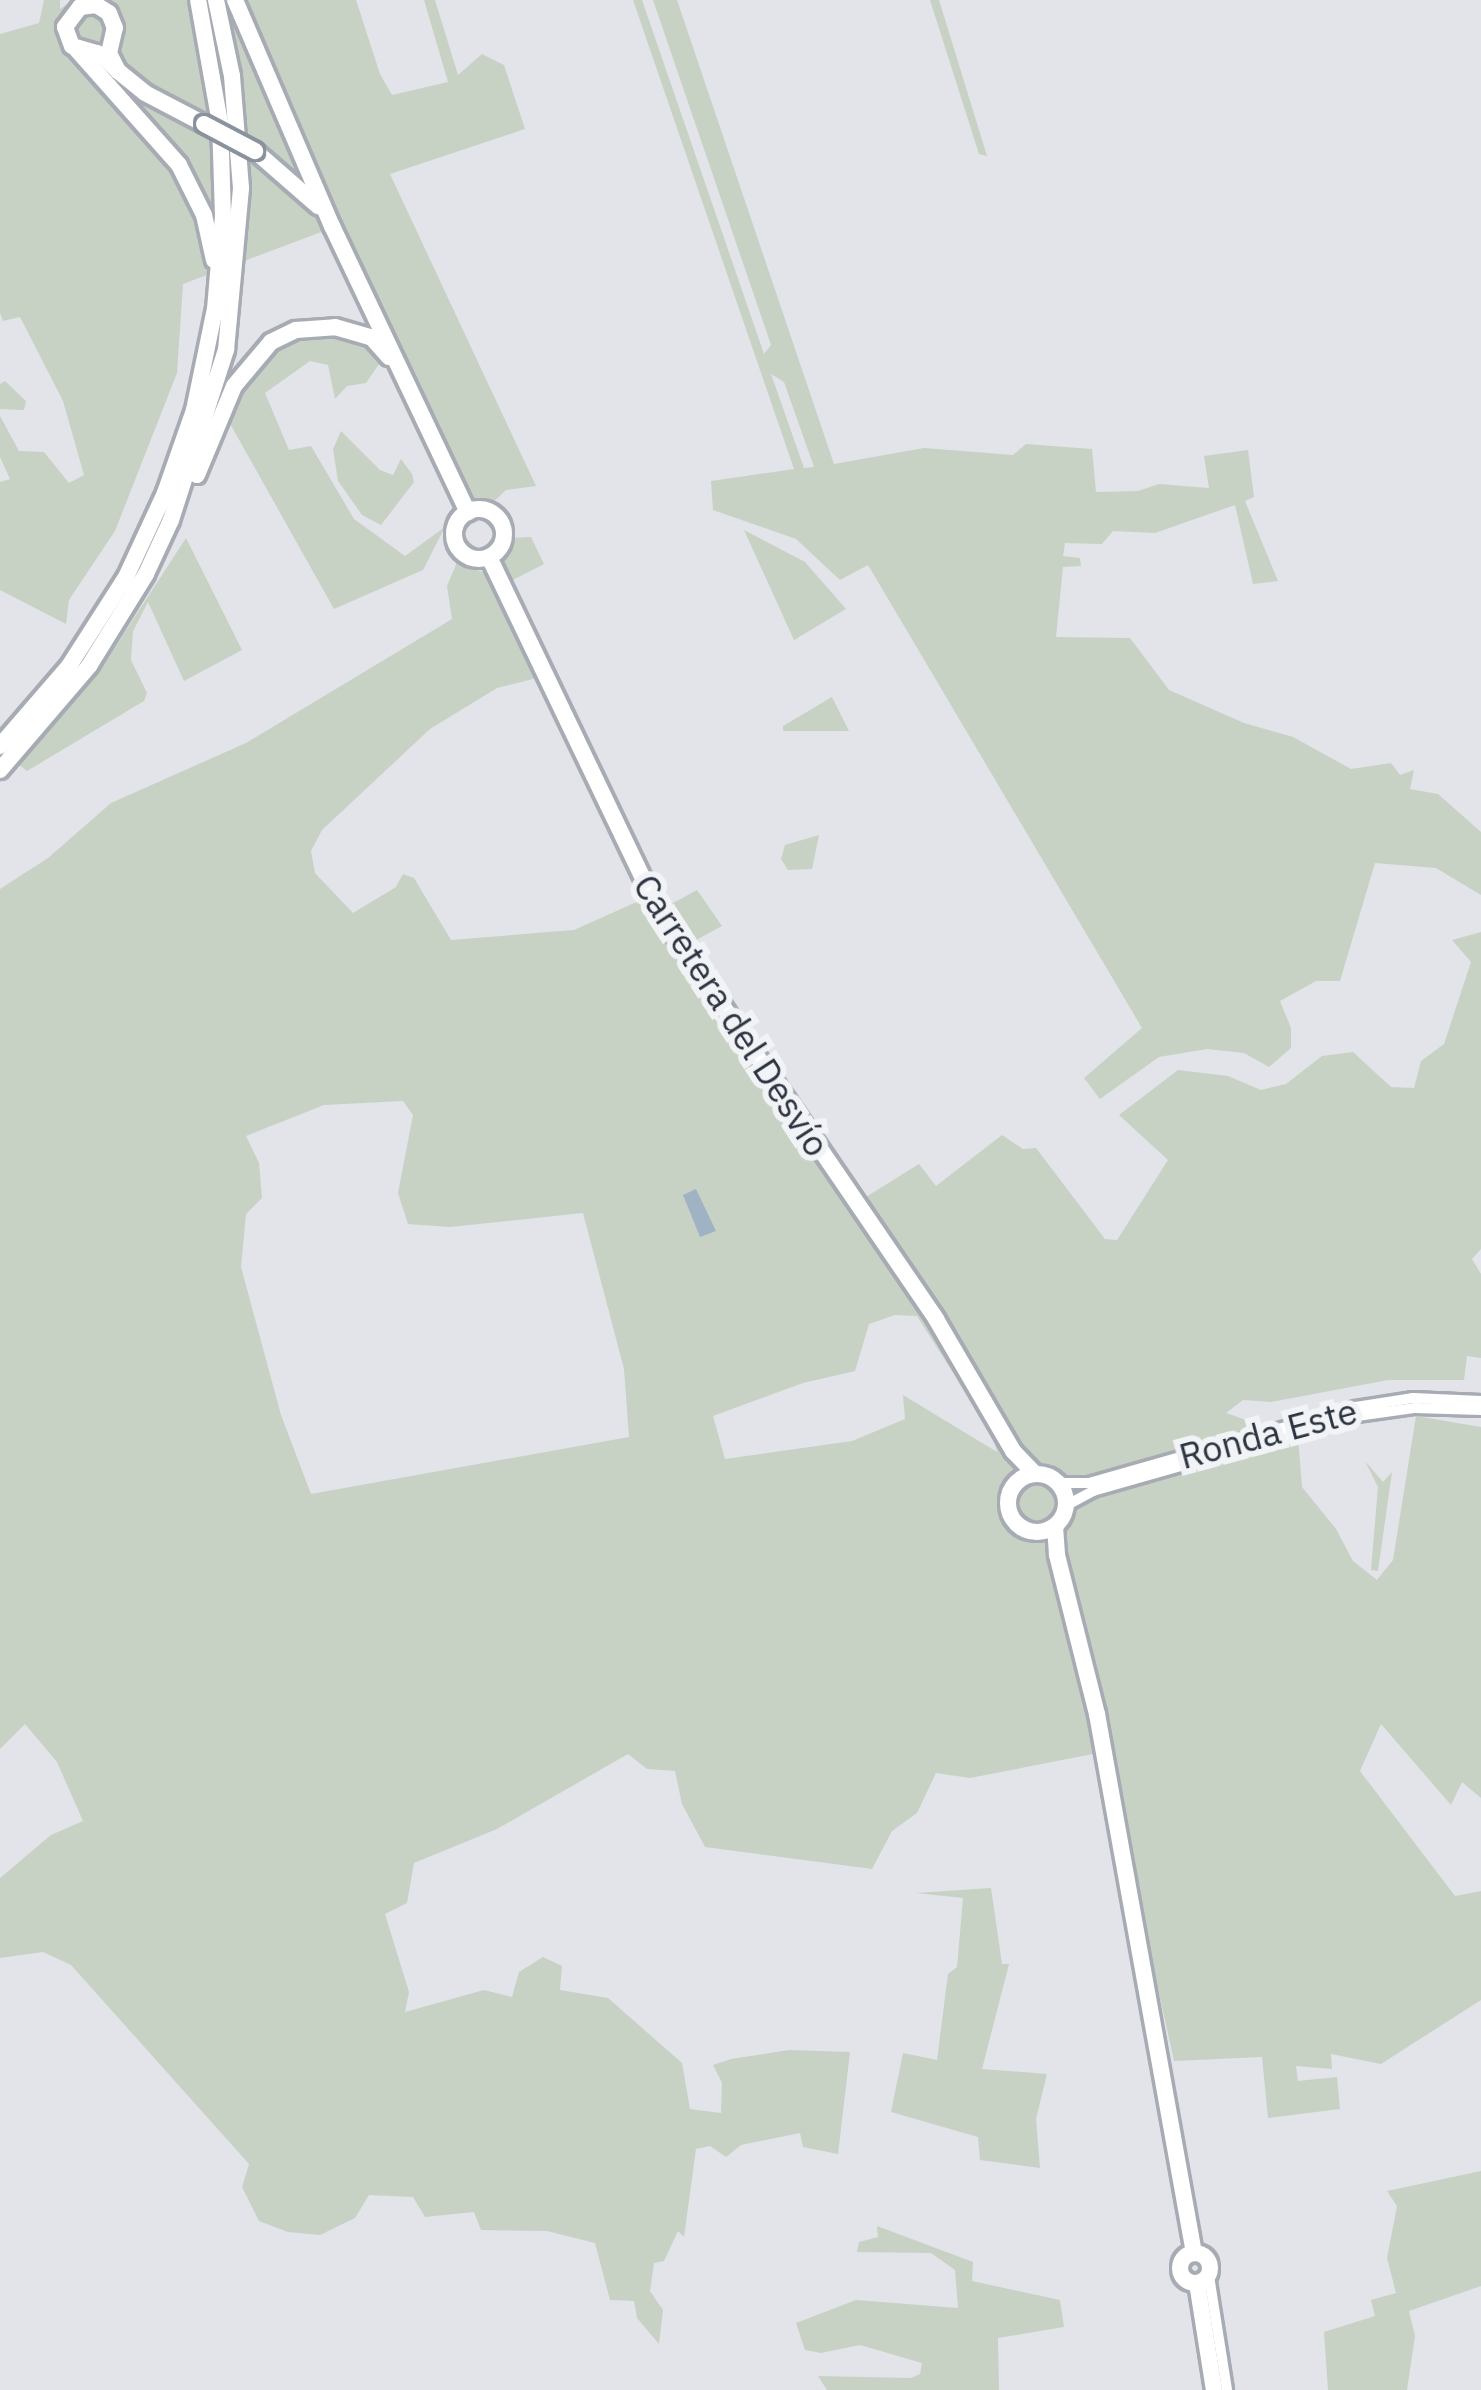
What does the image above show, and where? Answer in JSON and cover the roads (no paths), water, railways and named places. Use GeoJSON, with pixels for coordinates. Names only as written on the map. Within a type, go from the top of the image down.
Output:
{"type":"FeatureCollection","features":[{"type":"Feature","properties":{"kind":"highway"},"geometry":{"type":"LineString","coordinates":[[0,746],[69,666],[140,550],[183,446],[212,332],[221,253],[222,151],[199,0]]}},
{"type":"Feature","properties":{"kind":"highway"},"geometry":{"type":"LineString","coordinates":[[171,520],[226,350],[238,260],[235,102],[216,0]]}},
{"type":"Feature","properties":{"kind":"highway"},"geometry":{"type":"LineString","coordinates":[[235,0],[332,226],[468,512]]}},
{"type":"Feature","properties":{"kind":"highway"},"geometry":{"type":"LineString","coordinates":[[104,48],[115,28],[109,13],[96,5],[73,6],[66,34],[76,50],[162,139],[191,185],[212,251],[212,332]]}},
{"type":"Feature","properties":{"kind":"highway"},"geometry":{"type":"LineString","coordinates":[[76,50],[104,48]]}},
{"type":"Feature","properties":{"kind":"highway"},"geometry":{"type":"LineString","coordinates":[[104,48],[118,71],[155,100],[255,152],[300,186],[332,226]]}},
{"type":"Feature","properties":{"kind":"highway"},"geometry":{"type":"LineString","coordinates":[[0,770],[49,718],[108,638],[188,496],[246,366],[285,334],[325,326],[371,338],[417,404]]}},
{"type":"Feature","properties":{"kind":"highway"},"geometry":{"type":"LineString","coordinates":[[468,512],[491,512],[503,527],[501,547],[489,557],[466,556],[454,541],[456,522],[468,512]]}},
{"type":"Feature","properties":{"kind":"highway","name":"Carretera del Desvío"},"geometry":{"type":"LineString","coordinates":[[489,557],[660,914],[936,1319],[1013,1451],[1035,1474]]}},
{"type":"Feature","properties":{"kind":"highway","name":"Carretera del Desvío"},"geometry":{"type":"LineString","coordinates":[[1013,1451],[1016,1483]]}},
{"type":"Feature","properties":{"kind":"highway"},"geometry":{"type":"LineString","coordinates":[[1057,1555],[1035,1533],[1019,1527],[1010,1514],[1008,1498],[1016,1483],[1035,1474],[1058,1483],[1066,1505],[1055,1526],[1057,1555],[1082,1643],[1102,1743],[1193,2252]]}},
{"type":"Feature","properties":{"kind":"highway"},"geometry":{"type":"LineString","coordinates":[[1035,1533],[1055,1526]]}},
{"type":"Feature","properties":{"kind":"highway"},"geometry":{"type":"LineString","coordinates":[[1193,2252],[1208,2260],[1203,2280],[1214,2390]]}},
{"type":"Feature","properties":{"kind":"highway"},"geometry":{"type":"LineString","coordinates":[[1193,2252],[1182,2259],[1180,2270],[1186,2280],[1203,2280]]}},
{"type":"Feature","properties":{"kind":"main road","name":"Ronda Este"},"geometry":{"type":"LineString","coordinates":[[1058,1483],[1089,1484],[1356,1407],[1413,1399],[1481,1401]]}},
{"type":"Feature","properties":{"kind":"main road","name":"Ronda Este"},"geometry":{"type":"LineString","coordinates":[[1066,1505],[1093,1491],[1357,1416],[1415,1408],[1481,1410]]}},
{"type":"Feature","properties":{"kind":"main road"},"geometry":{"type":"LineString","coordinates":[[1203,2280],[1227,2390]]}},
{"type":"Feature","properties":{"kind":"water"},"geometry":{"type":"Polygon","coordinates":[[[696,1189],[716,1231],[700,1237],[683,1195],[696,1189]]]}}]}
